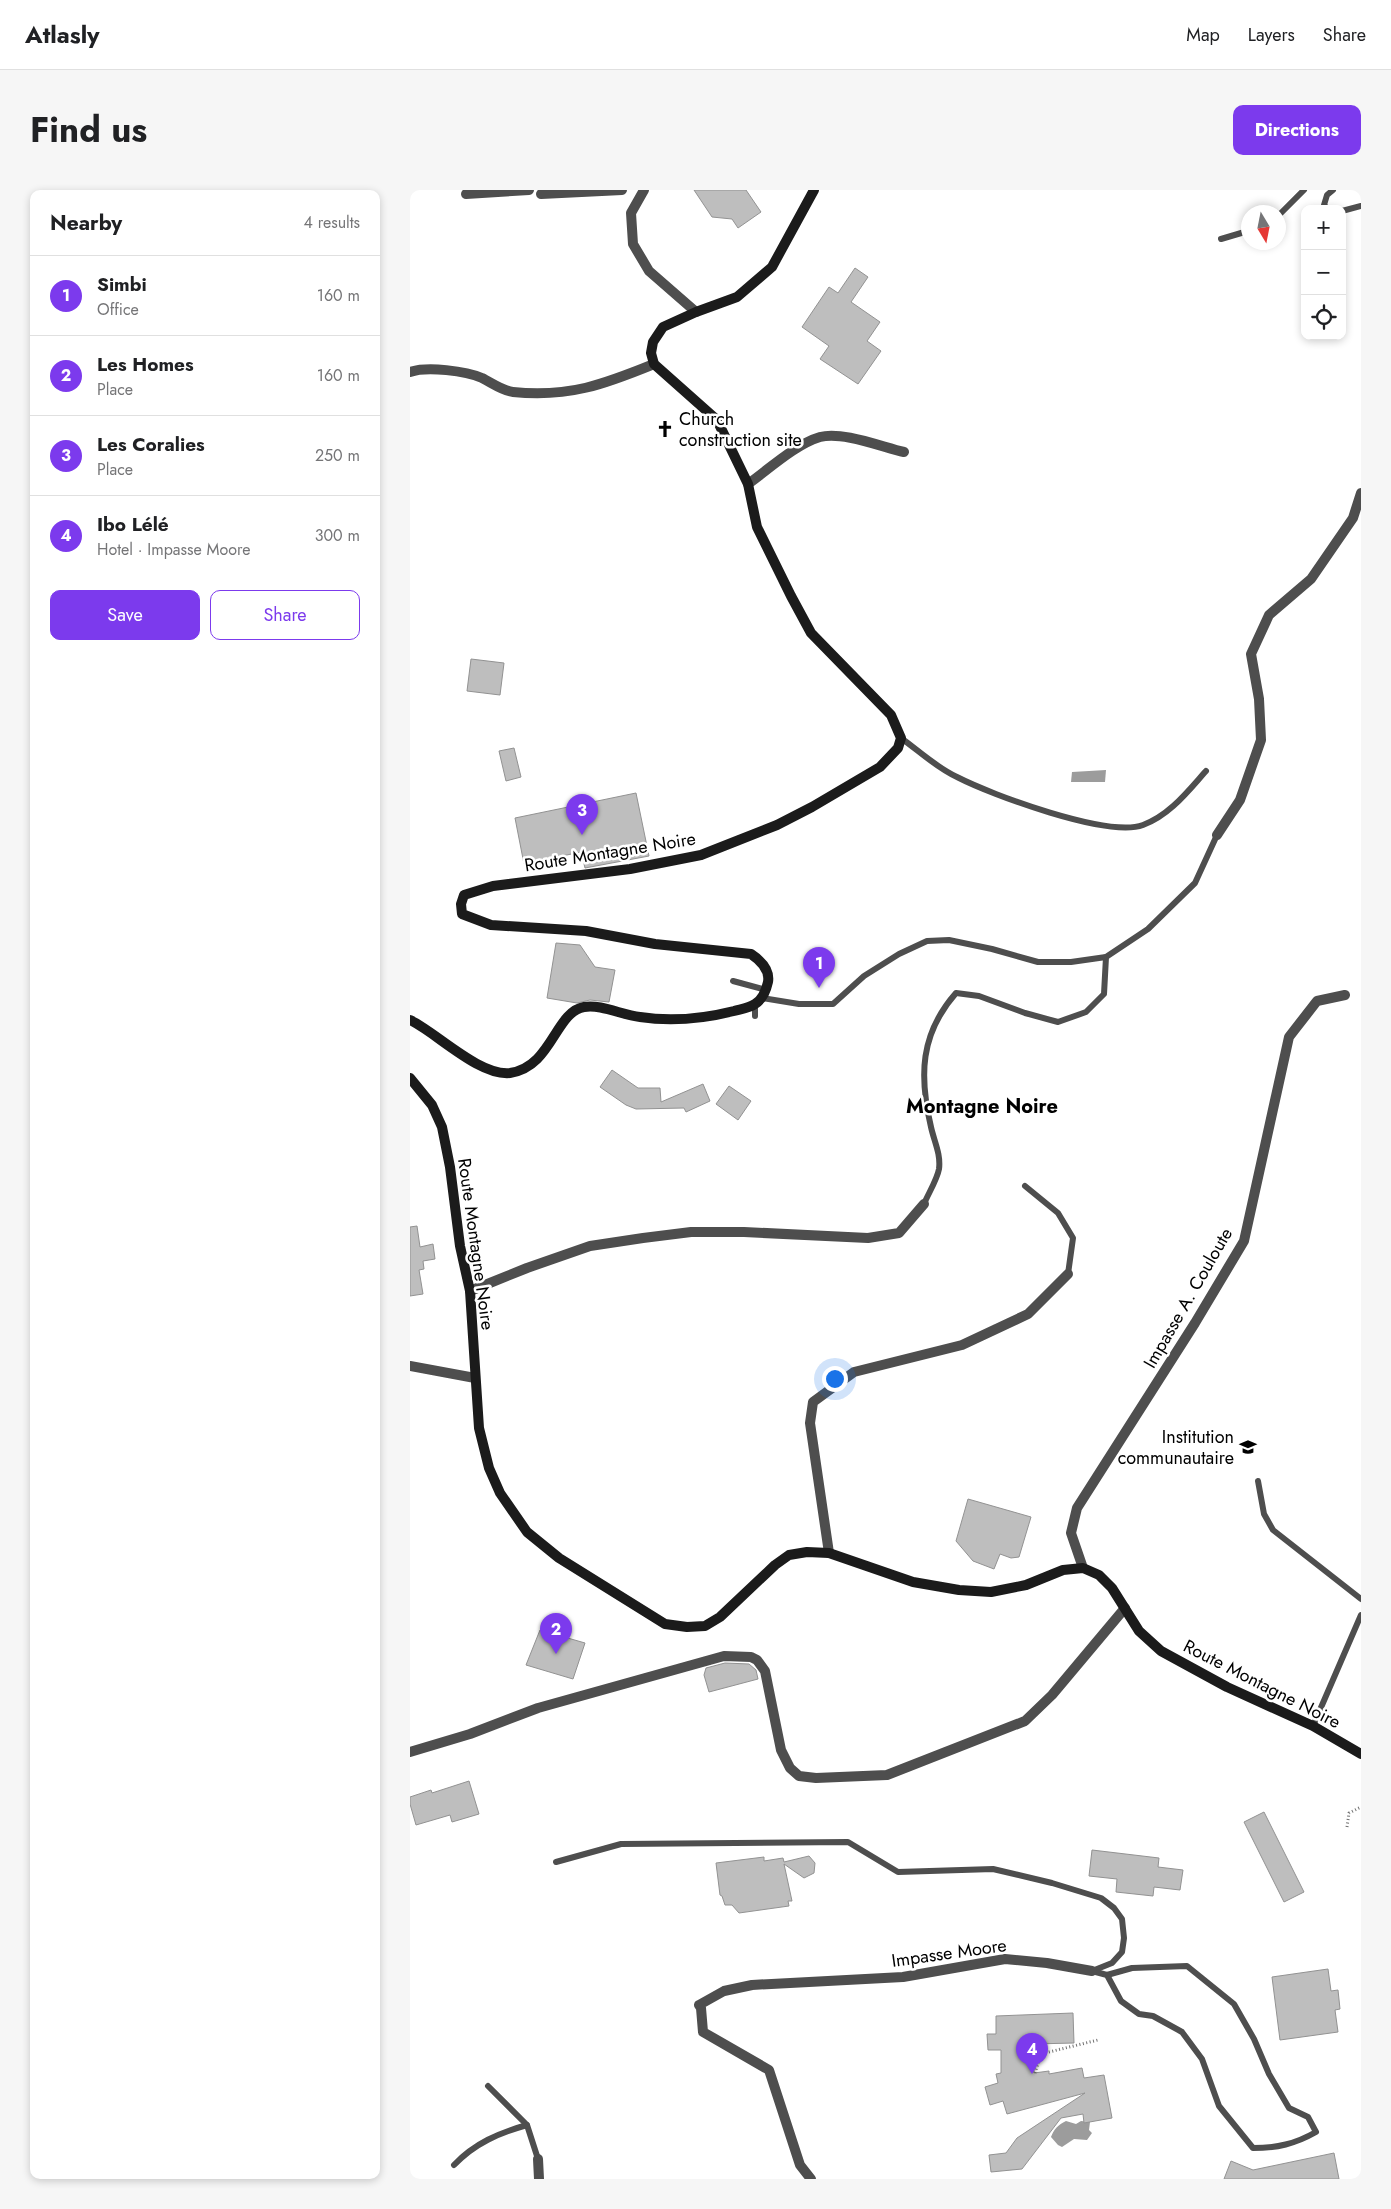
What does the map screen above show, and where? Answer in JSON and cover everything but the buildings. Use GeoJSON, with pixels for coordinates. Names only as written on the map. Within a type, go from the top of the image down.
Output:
{"type":"FeatureCollection","features":[{"type":"Feature","properties":{"kind":"street"},"geometry":{"type":"LineString","coordinates":[[466,194],[529,190]]}},
{"type":"Feature","properties":{"kind":"street"},"geometry":{"type":"LineString","coordinates":[[541,194],[622,190]]}},
{"type":"Feature","properties":{"kind":"street"},"geometry":{"type":"LineString","coordinates":[[644,190],[632,213],[633,244],[649,271],[696,312]]}},
{"type":"Feature","properties":{"kind":"street"},"geometry":{"type":"LineString","coordinates":[[814,190],[772,267],[737,297],[696,312],[663,327],[653,342],[652,353],[654,364],[717,420],[748,484],[757,527],[811,633],[891,715],[901,738]]}},
{"type":"Feature","properties":{"kind":"street"},"geometry":{"type":"LineString","coordinates":[[410,372],[441,370],[479,377],[511,392],[561,394],[608,382],[654,364]]}},
{"type":"Feature","properties":{"kind":"street"},"geometry":{"type":"LineString","coordinates":[[748,484],[807,442],[822,437],[841,436],[904,452]]}},
{"type":"Feature","properties":{"kind":"street"},"geometry":{"type":"LineString","coordinates":[[1217,835],[1240,800],[1261,740],[1259,699],[1251,654],[1269,615],[1317,572],[1353,518],[1361,493]]}},
{"type":"Feature","properties":{"kind":"street","name":"Route Montagne Noire"},"geometry":{"type":"LineString","coordinates":[[761,998],[768,978],[763,965],[751,954],[655,944],[586,931],[491,924],[462,914],[461,904],[464,895],[494,886],[630,869],[702,855],[777,825],[860,780],[890,759],[898,748],[901,738]]}},
{"type":"Feature","properties":{"kind":"street","name":"Impasse A. Couloute"},"geometry":{"type":"LineString","coordinates":[[1083,1568],[1071,1533],[1076,1508],[1195,1323],[1244,1241],[1288,1036],[1317,1001],[1345,995]]}},
{"type":"Feature","properties":{"kind":"street"},"geometry":{"type":"LineString","coordinates":[[410,1020],[427,1029],[448,1046],[477,1063],[492,1070],[508,1073],[522,1069],[541,1055],[550,1045],[560,1025],[568,1015],[583,1007],[675,1021],[714,1016],[761,998]]}},
{"type":"Feature","properties":{"kind":"street","name":"Route Montagne Noire"},"geometry":{"type":"LineString","coordinates":[[410,1078],[432,1105],[442,1128],[450,1167],[460,1246],[470,1291],[479,1428],[489,1468],[500,1493],[527,1532],[559,1558],[665,1624],[687,1627],[705,1626],[720,1617],[788,1555],[807,1552],[829,1553],[913,1582],[959,1590],[991,1592],[1026,1585],[1063,1570],[1083,1568],[1099,1575],[1112,1588],[1140,1631],[1161,1651],[1227,1687],[1313,1726],[1361,1754]]}},
{"type":"Feature","properties":{"kind":"street"},"geometry":{"type":"LineString","coordinates":[[470,1291],[590,1246],[643,1238],[691,1232],[744,1232],[868,1238],[899,1232],[924,1204]]}},
{"type":"Feature","properties":{"kind":"street"},"geometry":{"type":"LineString","coordinates":[[829,1553],[810,1423],[812,1402],[854,1372],[962,1345],[1028,1314],[1068,1274]]}},
{"type":"Feature","properties":{"kind":"street"},"geometry":{"type":"LineString","coordinates":[[410,1366],[475,1378]]}},
{"type":"Feature","properties":{"kind":"street"},"geometry":{"type":"LineString","coordinates":[[410,1752],[470,1734],[538,1708],[606,1688],[724,1656],[751,1657],[757,1660],[764,1671],[781,1750],[790,1768],[799,1776],[816,1778],[887,1775],[1025,1721],[1052,1695],[1125,1608]]}},
{"type":"Feature","properties":{"kind":"street","name":"Impasse Moore"},"geometry":{"type":"LineString","coordinates":[[811,2179],[800,2165],[769,2070],[703,2032],[701,2008],[699,2005],[724,1991],[752,1985],[903,1977],[1004,1959],[1046,1963],[1092,1971]]}},
{"type":"Feature","properties":{"kind":"street"},"geometry":{"type":"LineString","coordinates":[[538,2159],[539,2179]]}},
{"type":"Feature","properties":{"kind":"lane"},"geometry":{"type":"LineString","coordinates":[[1286,208],[1304,190]]}},
{"type":"Feature","properties":{"kind":"lane"},"geometry":{"type":"LineString","coordinates":[[1324,205],[1327,195],[1333,190]]}},
{"type":"Feature","properties":{"kind":"lane"},"geometry":{"type":"LineString","coordinates":[[1346,210],[1361,206]]}},
{"type":"Feature","properties":{"kind":"lane"},"geometry":{"type":"LineString","coordinates":[[1221,239],[1241,233]]}},
{"type":"Feature","properties":{"kind":"lane"},"geometry":{"type":"LineString","coordinates":[[901,738],[956,777],[1038,811],[1122,828],[1143,825],[1174,806],[1206,771]]}},
{"type":"Feature","properties":{"kind":"lane"},"geometry":{"type":"LineString","coordinates":[[733,981],[761,998],[799,1004],[833,1004],[864,976],[899,954],[927,941],[949,940],[992,949],[1038,962],[1071,962],[1106,957],[1148,929],[1195,883],[1217,835]]}},
{"type":"Feature","properties":{"kind":"lane"},"geometry":{"type":"LineString","coordinates":[[924,1204],[939,1169],[938,1149],[931,1128],[925,1090],[925,1058],[930,1032],[942,1008],[956,993],[979,996],[1025,1013],[1058,1022],[1086,1012],[1104,994],[1106,957]]}},
{"type":"Feature","properties":{"kind":"lane"},"geometry":{"type":"LineString","coordinates":[[754,1016],[761,998]]}},
{"type":"Feature","properties":{"kind":"lane"},"geometry":{"type":"LineString","coordinates":[[1025,1186],[1058,1213],[1073,1238],[1068,1274]]}},
{"type":"Feature","properties":{"kind":"lane"},"geometry":{"type":"LineString","coordinates":[[1258,1481],[1264,1514],[1273,1530],[1361,1599]]}},
{"type":"Feature","properties":{"kind":"lane"},"geometry":{"type":"LineString","coordinates":[[1313,1726],[1361,1615]]}},
{"type":"Feature","properties":{"kind":"lane"},"geometry":{"type":"LineString","coordinates":[[556,1862],[621,1844],[848,1842],[898,1872],[993,1869],[1052,1883],[1101,1898],[1114,1908],[1122,1920],[1124,1938],[1122,1952],[1112,1963],[1092,1971]]}},
{"type":"Feature","properties":{"kind":"lane"},"geometry":{"type":"LineString","coordinates":[[1092,1971],[1107,1974],[1132,1968],[1188,1966],[1234,2004],[1254,2039],[1269,2074],[1289,2108],[1308,2117],[1316,2132],[1300,2141],[1276,2148],[1253,2148],[1219,2106],[1202,2060],[1182,2032],[1153,2016],[1138,2014],[1121,2001],[1107,1974]]}},
{"type":"Feature","properties":{"kind":"lane"},"geometry":{"type":"LineString","coordinates":[[488,2086],[528,2125],[538,2159]]}},
{"type":"Feature","properties":{"kind":"lane"},"geometry":{"type":"LineString","coordinates":[[454,2165],[464,2155],[496,2134],[528,2125]]}},
{"type":"Feature","properties":{"kind":"path"},"geometry":{"type":"LineString","coordinates":[[1347,1827],[1349,1813],[1361,1807]]}},
{"type":"Feature","properties":{"kind":"path"},"geometry":{"type":"LineString","coordinates":[[1035,2073],[1041,2054],[1098,2040]]}},
{"type":"Feature","properties":{"kind":"shaded area"},"geometry":{"type":"Polygon","coordinates":[[[1106,770],[1105,782],[1071,782],[1072,772],[1106,770]]]}},
{"type":"Feature","properties":{"kind":"shaded area"},"geometry":{"type":"Polygon","coordinates":[[[1066,2121],[1076,2124],[1081,2121],[1090,2122],[1089,2130],[1092,2133],[1087,2140],[1074,2139],[1062,2147],[1051,2137],[1053,2132],[1066,2121]]]}},
{"type":"Feature","properties":{"kind":"place","name":"Church construction site"},"geometry":{"type":"Point","coordinates":[665,429]}},
{"type":"Feature","properties":{"kind":"place","name":"Les Coralies"},"geometry":{"type":"Point","coordinates":[582,835]}},
{"type":"Feature","properties":{"kind":"place","name":"Simbi"},"geometry":{"type":"Point","coordinates":[819,988]}},
{"type":"Feature","properties":{"kind":"place","name":"Institution communautaire"},"geometry":{"type":"Point","coordinates":[1248,1447]}},
{"type":"Feature","properties":{"kind":"place","name":"Les Homes"},"geometry":{"type":"Point","coordinates":[556,1654]}},
{"type":"Feature","properties":{"kind":"place","name":"Ibo Lélé"},"geometry":{"type":"Point","coordinates":[1032,2074]}},
{"type":"Feature","properties":{"kind":"district","name":"Montagne Noire"},"geometry":{"type":"Point","coordinates":[982,1106]}}]}
